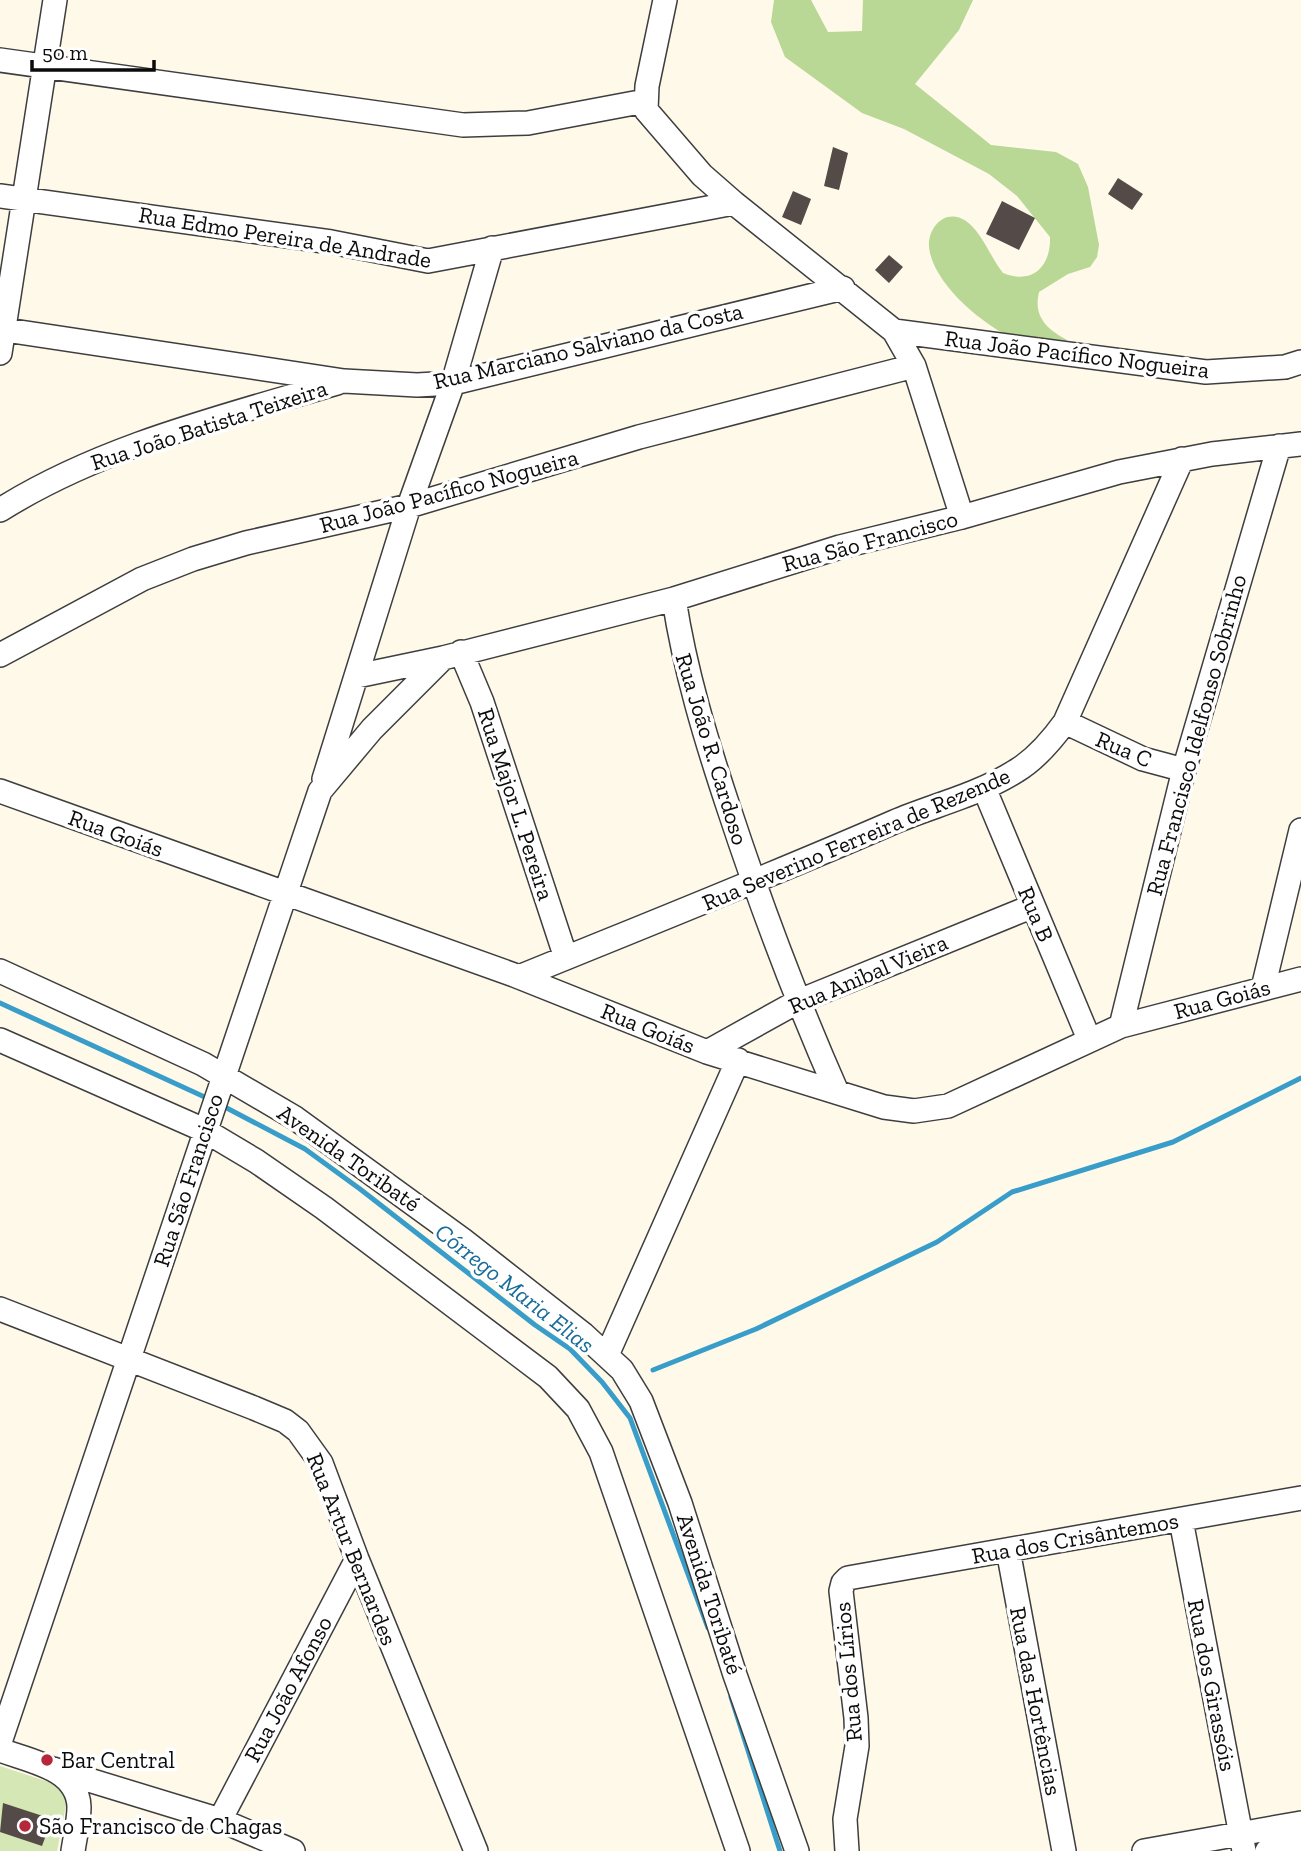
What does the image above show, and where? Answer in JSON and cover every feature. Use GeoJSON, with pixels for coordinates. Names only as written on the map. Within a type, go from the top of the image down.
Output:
{"type":"FeatureCollection","features":[{"type":"Feature","properties":{"kind":"street"},"geometry":{"type":"LineString","coordinates":[[0,354],[11,197],[45,66],[55,0]]}},
{"type":"Feature","properties":{"kind":"street"},"geometry":{"type":"LineString","coordinates":[[665,0],[645,101],[646,110],[659,128],[734,203],[894,331],[914,366],[962,517]]}},
{"type":"Feature","properties":{"kind":"street"},"geometry":{"type":"LineString","coordinates":[[0,60],[463,125],[528,123],[645,101]]}},
{"type":"Feature","properties":{"kind":"street","name":"Rua Edmo Pereira de Andrade"},"geometry":{"type":"LineString","coordinates":[[11,197],[331,242],[428,261],[451,259],[492,248],[587,233],[734,203]]}},
{"type":"Feature","properties":{"kind":"street"},"geometry":{"type":"LineString","coordinates":[[320,791],[409,506],[453,383],[492,248]]}},
{"type":"Feature","properties":{"kind":"street","name":"Rua Marciano Salviano da Costa"},"geometry":{"type":"LineString","coordinates":[[2,329],[344,381],[417,385],[453,383],[843,288]]}},
{"type":"Feature","properties":{"kind":"street","name":"Rua João Pacífico Nogueira"},"geometry":{"type":"LineString","coordinates":[[894,331],[1206,372],[1285,367],[1301,362]]}},
{"type":"Feature","properties":{"kind":"street","name":"Rua João Pacífico Nogueira"},"geometry":{"type":"LineString","coordinates":[[0,655],[142,579],[193,559],[246,543],[409,506],[639,437],[914,366]]}},
{"type":"Feature","properties":{"kind":"street","name":"Rua João Batista Teixeira"},"geometry":{"type":"LineString","coordinates":[[0,510],[78,468],[162,436],[344,381]]}},
{"type":"Feature","properties":{"kind":"street","name":"Rua São Francisco"},"geometry":{"type":"LineString","coordinates":[[357,676],[674,599],[840,547],[962,517],[1119,472],[1182,459],[1290,445]]}},
{"type":"Feature","properties":{"kind":"street","name":"Rua Francisco Idelfonso Sobrinho"},"geometry":{"type":"LineString","coordinates":[[1121,1026],[1184,770],[1290,445]]}},
{"type":"Feature","properties":{"kind":"street","name":"Rua Severino Ferreira de Rezende"},"geometry":{"type":"LineString","coordinates":[[519,977],[984,788],[1018,770],[1052,740],[1065,722],[1182,459]]}},
{"type":"Feature","properties":{"kind":"street","name":"Rua João R. Cardoso"},"geometry":{"type":"LineString","coordinates":[[674,599],[681,646],[698,709],[754,883],[797,1002],[837,1092]]}},
{"type":"Feature","properties":{"kind":"street","name":"Rua São Francisco"},"geometry":{"type":"LineString","coordinates":[[0,1742],[320,791],[372,729],[452,655]]}},
{"type":"Feature","properties":{"kind":"street","name":"Rua Major L. Pereira"},"geometry":{"type":"LineString","coordinates":[[452,655],[482,702],[566,958]]}},
{"type":"Feature","properties":{"kind":"street","name":"Rua C"},"geometry":{"type":"LineString","coordinates":[[1065,722],[1143,759],[1184,770]]}},
{"type":"Feature","properties":{"kind":"street","name":"Rua B"},"geometry":{"type":"LineString","coordinates":[[984,788],[1089,1039]]}},
{"type":"Feature","properties":{"kind":"street","name":"Rua Goiás"},"geometry":{"type":"LineString","coordinates":[[0,791],[519,977],[707,1052],[884,1107],[914,1111],[948,1105],[1121,1026],[1301,979]]}},
{"type":"Feature","properties":{"kind":"street"},"geometry":{"type":"LineString","coordinates":[[1263,988],[1301,830]]}},
{"type":"Feature","properties":{"kind":"street","name":"Rua Anibal Vieira"},"geometry":{"type":"LineString","coordinates":[[707,1052],[797,1002],[1033,906]]}},
{"type":"Feature","properties":{"kind":"street","name":"Avenida Toribaté"},"geometry":{"type":"LineString","coordinates":[[0,971],[295,1118],[379,1176],[607,1355],[622,1370],[641,1401],[680,1503],[735,1675],[797,1851]]}},
{"type":"Feature","properties":{"kind":"street"},"geometry":{"type":"LineString","coordinates":[[0,1040],[206,1124],[324,1208],[548,1377],[578,1409],[601,1452],[738,1851]]}},
{"type":"Feature","properties":{"kind":"street"},"geometry":{"type":"LineString","coordinates":[[607,1355],[738,1060]]}},
{"type":"Feature","properties":{"kind":"street","name":"Rua Artur Bernardes"},"geometry":{"type":"LineString","coordinates":[[0,1309],[265,1412],[299,1430],[321,1463],[470,1847]]}},
{"type":"Feature","properties":{"kind":"street","name":"Rua dos Crisântemos"},"geometry":{"type":"LineString","coordinates":[[849,1578],[1301,1498]]}},
{"type":"Feature","properties":{"kind":"street","name":"Rua dos Girassóis"},"geometry":{"type":"LineString","coordinates":[[1181,1520],[1242,1843]]}},
{"type":"Feature","properties":{"kind":"street","name":"Rua das Hortências"},"geometry":{"type":"LineString","coordinates":[[1008,1550],[1064,1851]]}},
{"type":"Feature","properties":{"kind":"street","name":"Rua João Afonso"},"geometry":{"type":"LineString","coordinates":[[220,1820],[356,1559]]}},
{"type":"Feature","properties":{"kind":"street","name":"Rua dos Lírios"},"geometry":{"type":"LineString","coordinates":[[847,1851],[845,1819],[857,1746],[841,1591],[842,1583],[849,1578]]}},
{"type":"Feature","properties":{"kind":"street"},"geometry":{"type":"LineString","coordinates":[[0,1750],[220,1820],[293,1851]]}},
{"type":"Feature","properties":{"kind":"street"},"geometry":{"type":"LineString","coordinates":[[53,1769],[74,1786],[79,1807],[73,1851]]}},
{"type":"Feature","properties":{"kind":"street"},"geometry":{"type":"LineString","coordinates":[[79,1807],[103,1784]]}},
{"type":"Feature","properties":{"kind":"street"},"geometry":{"type":"LineString","coordinates":[[1144,1851],[1242,1843],[1301,1823]]}},
{"type":"Feature","properties":{"kind":"street"},"geometry":{"type":"LineString","coordinates":[[1267,1851],[1301,1845]]}},
{"type":"Feature","properties":{"kind":"green space"},"geometry":{"type":"Polygon","coordinates":[[[774,0],[811,0],[828,32],[862,31],[863,0],[973,0],[959,30],[915,84],[991,145],[1056,152],[1078,164],[1088,187],[1099,245],[1097,257],[1090,267],[1068,274],[1039,292],[1038,308],[1043,321],[1067,340],[1060,350],[1029,345],[984,321],[944,282],[930,253],[933,229],[943,219],[958,217],[976,231],[1003,273],[1023,277],[1038,271],[1047,257],[1050,237],[1017,196],[989,174],[904,129],[862,113],[785,57],[771,22],[774,0]]]}},
{"type":"Feature","properties":{"kind":"green space"},"geometry":{"type":"Polygon","coordinates":[[[0,1766],[61,1786],[67,1800],[57,1851],[0,1851],[0,1766]]]}},
{"type":"Feature","properties":{"kind":"building"},"geometry":{"type":"Polygon","coordinates":[[[833,147],[848,153],[839,190],[824,186],[833,147]]]}},
{"type":"Feature","properties":{"kind":"building"},"geometry":{"type":"Polygon","coordinates":[[[1118,178],[1143,194],[1132,210],[1108,194],[1118,178]]]}},
{"type":"Feature","properties":{"kind":"building"},"geometry":{"type":"Polygon","coordinates":[[[793,191],[811,199],[801,225],[782,217],[793,191]]]}},
{"type":"Feature","properties":{"kind":"building"},"geometry":{"type":"Polygon","coordinates":[[[1002,201],[1035,218],[1019,250],[986,234],[1002,201]]]}},
{"type":"Feature","properties":{"kind":"building"},"geometry":{"type":"Polygon","coordinates":[[[889,255],[903,267],[889,283],[875,270],[889,255]]]}},
{"type":"Feature","properties":{"kind":"building","name":"São Francisco de Chagas"},"geometry":{"type":"Polygon","coordinates":[[[3,1803],[52,1819],[42,1846],[0,1832],[3,1803]]]}},
{"type":"Feature","properties":{"kind":"waterway","name":"Córrego Maria Elias"},"geometry":{"type":"LineString","coordinates":[[0,1003],[209,1099]]}},
{"type":"Feature","properties":{"kind":"waterway"},"geometry":{"type":"LineString","coordinates":[[653,1370],[756,1329],[937,1242],[1012,1192],[1173,1142],[1301,1078]]}},
{"type":"Feature","properties":{"kind":"waterway","name":"Córrego Maria Elias"},"geometry":{"type":"LineString","coordinates":[[221,1105],[305,1149],[570,1349],[602,1382],[630,1418],[708,1628]]}},
{"type":"Feature","properties":{"kind":"waterway","name":"Córrego Maria Elias"},"geometry":{"type":"LineString","coordinates":[[731,1697],[780,1851]]}},
{"type":"Feature","properties":{"kind":"place","name":"Bar Central"},"geometry":{"type":"Point","coordinates":[47,1760]}},
{"type":"Feature","properties":{"kind":"place","name":"São Francisco de Chagas"},"geometry":{"type":"Point","coordinates":[25,1826]}}]}
